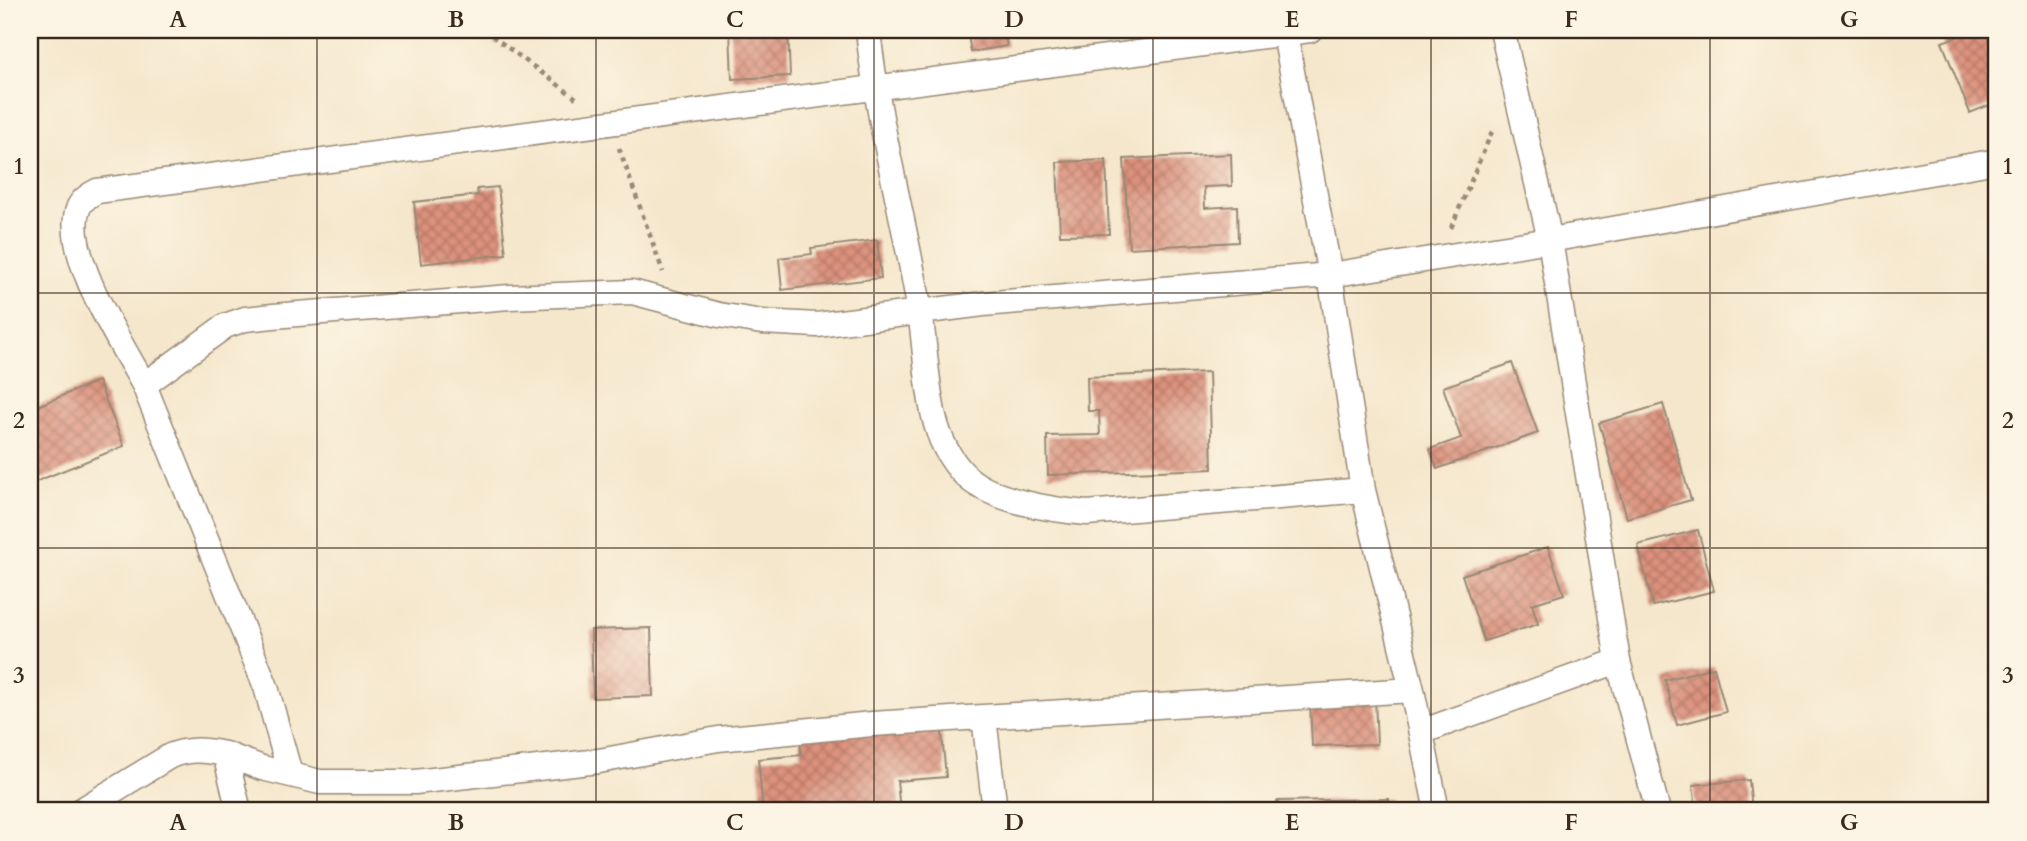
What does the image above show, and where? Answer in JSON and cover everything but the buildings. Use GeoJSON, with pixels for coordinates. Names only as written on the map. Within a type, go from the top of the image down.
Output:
{"type":"FeatureCollection","features":[{"type":"Feature","properties":{"kind":"street"},"geometry":{"type":"LineString","coordinates":[[869,30],[874,87],[920,311],[933,413],[948,455],[967,478],[1019,502],[1087,513],[1363,490]]}},
{"type":"Feature","properties":{"kind":"street"},"geometry":{"type":"LineString","coordinates":[[290,774],[266,687],[144,385],[96,300],[78,245],[78,207],[82,201],[97,191],[1310,30]]}},
{"type":"Feature","properties":{"kind":"street"},"geometry":{"type":"LineString","coordinates":[[1502,30],[1550,240],[1618,661],[1658,811]]}},
{"type":"Feature","properties":{"kind":"street"},"geometry":{"type":"LineString","coordinates":[[1286,34],[1330,275],[1363,490],[1412,690],[1437,811]]}},
{"type":"Feature","properties":{"kind":"street"},"geometry":{"type":"LineString","coordinates":[[144,385],[225,326],[245,319],[510,297],[632,292],[762,323],[817,325],[920,311],[1330,275],[1550,240],[1997,161]]}},
{"type":"Feature","properties":{"kind":"street"},"geometry":{"type":"LineString","coordinates":[[1421,732],[1618,661]]}},
{"type":"Feature","properties":{"kind":"street"},"geometry":{"type":"LineString","coordinates":[[80,811],[148,768],[184,750],[202,749],[225,754],[262,768],[320,782],[415,782],[599,761],[718,739],[872,724],[1412,690]]}},
{"type":"Feature","properties":{"kind":"street"},"geometry":{"type":"LineString","coordinates":[[984,717],[995,811]]}},
{"type":"Feature","properties":{"kind":"street"},"geometry":{"type":"LineString","coordinates":[[225,754],[239,811]]}},
{"type":"Feature","properties":{"kind":"path"},"geometry":{"type":"LineString","coordinates":[[1438,258],[1514,81]]}}]}
